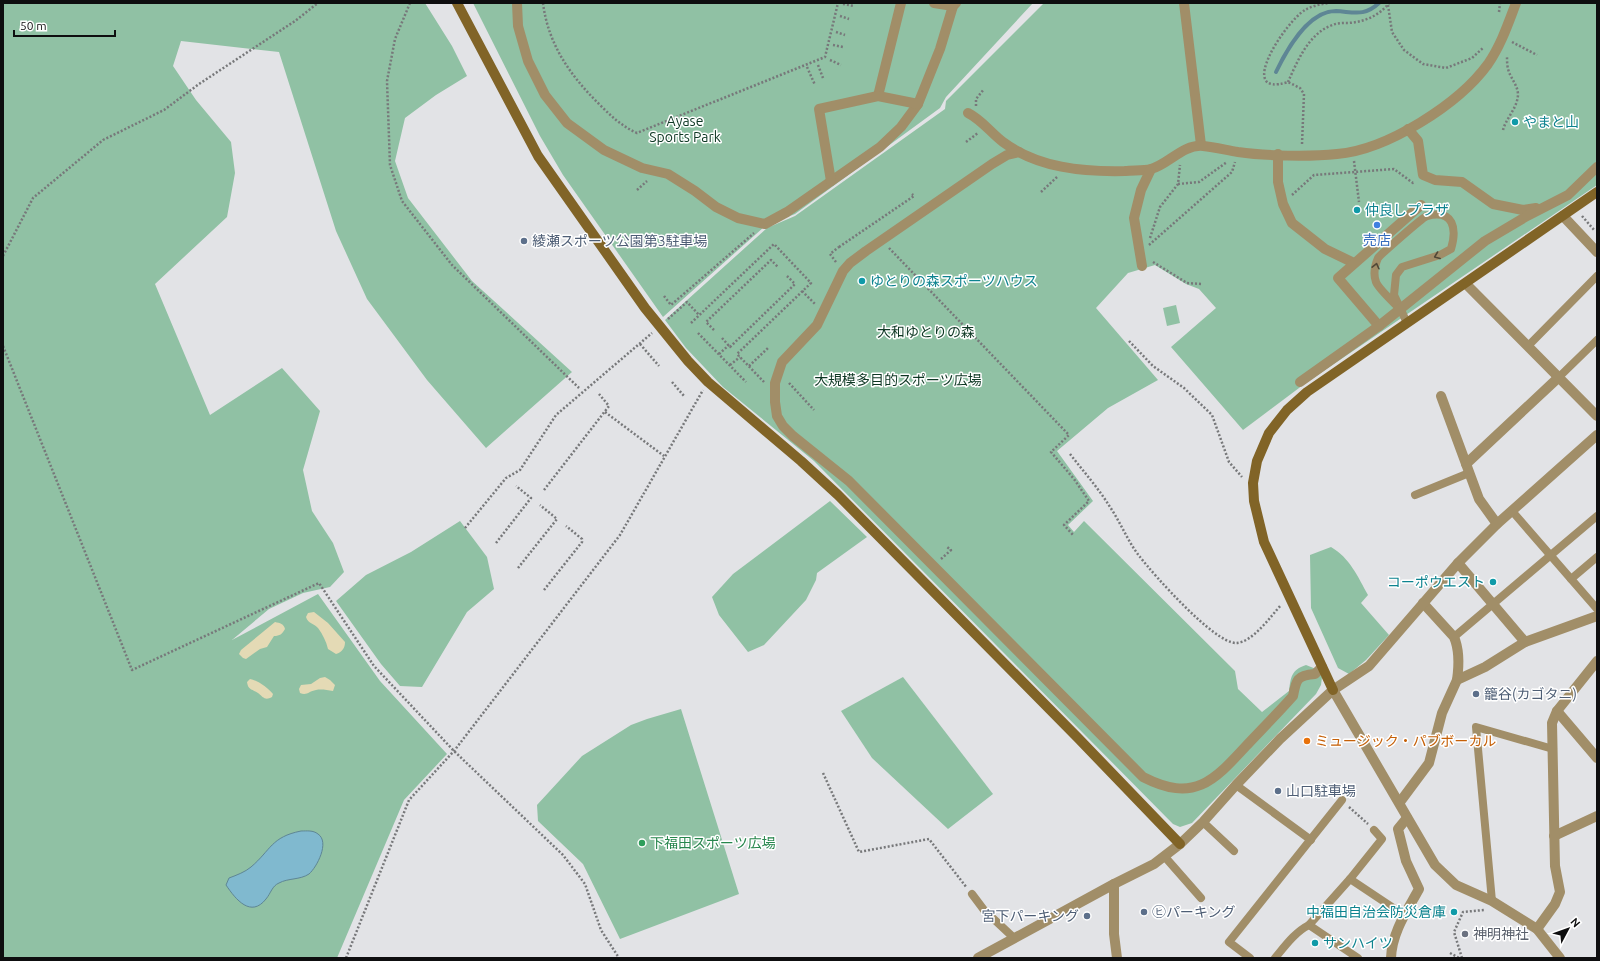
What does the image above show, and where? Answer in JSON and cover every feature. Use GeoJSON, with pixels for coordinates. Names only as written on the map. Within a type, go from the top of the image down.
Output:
{"type":"FeatureCollection","features":[{"type":"Feature","properties":{"kind":"street"},"geometry":{"type":"LineString","coordinates":[[458,3],[538,156],[646,308],[688,361],[708,382],[801,461],[838,495],[1078,738],[1180,844]]}},
{"type":"Feature","properties":{"kind":"street"},"geometry":{"type":"LineString","coordinates":[[517,3],[518,26],[528,61],[545,95],[567,123],[604,150],[642,168],[668,174],[695,191],[716,207],[738,218],[765,224],[787,212],[880,147],[900,127],[918,104],[940,48],[955,4],[934,3]]}},
{"type":"Feature","properties":{"kind":"street"},"geometry":{"type":"LineString","coordinates":[[878,96],[901,3]]}},
{"type":"Feature","properties":{"kind":"street"},"geometry":{"type":"LineString","coordinates":[[1184,3],[1201,146]]}},
{"type":"Feature","properties":{"kind":"street"},"geometry":{"type":"LineString","coordinates":[[972,115],[1002,142],[1019,152],[1046,163],[1078,171],[1151,169],[1170,159],[1182,150],[1201,146],[1239,152],[1302,155],[1353,152],[1372,147],[1408,129],[1447,105],[1470,86],[1488,64],[1503,38],[1516,3]]}},
{"type":"Feature","properties":{"kind":"street"},"geometry":{"type":"LineString","coordinates":[[831,181],[819,108],[878,96],[918,104]]}},
{"type":"Feature","properties":{"kind":"street"},"geometry":{"type":"LineString","coordinates":[[1408,129],[1418,142],[1423,175],[1435,180],[1462,182],[1493,204],[1523,210],[1547,206]]}},
{"type":"Feature","properties":{"kind":"street"},"geometry":{"type":"LineString","coordinates":[[1019,152],[1007,155],[992,164],[850,263],[843,271],[817,325],[782,362],[775,383],[777,416],[783,426],[793,436],[849,481],[1143,777],[1158,785],[1187,789],[1204,784],[1220,774],[1293,696],[1295,682],[1304,675],[1315,674],[1322,667]]}},
{"type":"Feature","properties":{"kind":"street"},"geometry":{"type":"LineString","coordinates":[[1278,154],[1278,182],[1283,204],[1292,223],[1325,249],[1354,263]]}},
{"type":"Feature","properties":{"kind":"street"},"geometry":{"type":"LineString","coordinates":[[1300,382],[1379,326],[1485,241],[1568,195],[1597,167]]}},
{"type":"Feature","properties":{"kind":"street"},"geometry":{"type":"LineString","coordinates":[[1142,266],[1134,218],[1141,190],[1151,169]]}},
{"type":"Feature","properties":{"kind":"street"},"geometry":{"type":"LineString","coordinates":[[1560,958],[1537,930],[1492,901],[1456,885],[1435,865],[1407,818],[1400,802],[1333,690],[1322,667],[1264,542],[1254,501],[1253,482],[1257,461],[1269,433],[1287,410],[1307,392],[1466,284],[1597,192]]}},
{"type":"Feature","properties":{"kind":"street"},"geometry":{"type":"LineString","coordinates":[[1379,326],[1338,278],[1421,205]]}},
{"type":"Feature","properties":{"kind":"street"},"geometry":{"type":"LineString","coordinates":[[1563,216],[1597,252]]}},
{"type":"Feature","properties":{"kind":"street"},"geometry":{"type":"LineString","coordinates":[[1466,284],[1597,416]]}},
{"type":"Feature","properties":{"kind":"street"},"geometry":{"type":"LineString","coordinates":[[1467,469],[1559,377]]}},
{"type":"Feature","properties":{"kind":"street"},"geometry":{"type":"LineString","coordinates":[[1441,396],[1479,499],[1497,524]]}},
{"type":"Feature","properties":{"kind":"street"},"geometry":{"type":"LineString","coordinates":[[978,958],[1165,857],[1203,822],[1280,739],[1333,690],[1369,666],[1458,563],[1497,524],[1597,435]]}},
{"type":"Feature","properties":{"kind":"street"},"geometry":{"type":"LineString","coordinates":[[1458,563],[1526,642]]}},
{"type":"Feature","properties":{"kind":"street"},"geometry":{"type":"LineString","coordinates":[[1400,802],[1429,763],[1442,713],[1457,680],[1459,663],[1457,644],[1454,637],[1423,603]]}},
{"type":"Feature","properties":{"kind":"street"},"geometry":{"type":"LineString","coordinates":[[1457,680],[1485,667],[1526,642],[1597,616]]}},
{"type":"Feature","properties":{"kind":"street"},"geometry":{"type":"LineString","coordinates":[[1537,930],[1555,904],[1560,892],[1556,866],[1554,836],[1552,723],[1556,711],[1597,661]]}},
{"type":"Feature","properties":{"kind":"street"},"geometry":{"type":"LineString","coordinates":[[1556,711],[1597,758]]}},
{"type":"Feature","properties":{"kind":"street"},"geometry":{"type":"LineString","coordinates":[[1554,836],[1597,816]]}},
{"type":"Feature","properties":{"kind":"street"},"geometry":{"type":"LineString","coordinates":[[1391,958],[1392,944],[1397,929],[1419,889],[1406,861],[1398,829],[1407,818]]}},
{"type":"Feature","properties":{"kind":"street"},"geometry":{"type":"LineString","coordinates":[[1114,884],[1114,934],[1117,958]]}},
{"type":"Feature","properties":{"kind":"lane"},"geometry":{"type":"LineString","coordinates":[[1400,309],[1376,282],[1374,268],[1379,256],[1426,216],[1441,214],[1451,220],[1455,237],[1451,249],[1440,255],[1402,267],[1396,275],[1394,295],[1408,323]]}},
{"type":"Feature","properties":{"kind":"lane"},"geometry":{"type":"LineString","coordinates":[[1529,346],[1597,276]]}},
{"type":"Feature","properties":{"kind":"lane"},"geometry":{"type":"LineString","coordinates":[[1559,377],[1597,340]]}},
{"type":"Feature","properties":{"kind":"lane"},"geometry":{"type":"LineString","coordinates":[[1416,495],[1467,469]]}},
{"type":"Feature","properties":{"kind":"lane"},"geometry":{"type":"LineString","coordinates":[[1512,511],[1597,609]]}},
{"type":"Feature","properties":{"kind":"lane"},"geometry":{"type":"LineString","coordinates":[[1454,637],[1597,516]]}},
{"type":"Feature","properties":{"kind":"lane"},"geometry":{"type":"LineString","coordinates":[[1571,580],[1597,557]]}},
{"type":"Feature","properties":{"kind":"lane"},"geometry":{"type":"LineString","coordinates":[[1492,901],[1476,727],[1553,749]]}},
{"type":"Feature","properties":{"kind":"lane"},"geometry":{"type":"LineString","coordinates":[[1236,785],[1311,840]]}},
{"type":"Feature","properties":{"kind":"lane"},"geometry":{"type":"LineString","coordinates":[[1250,958],[1229,942],[1342,800]]}},
{"type":"Feature","properties":{"kind":"lane"},"geometry":{"type":"LineString","coordinates":[[1203,822],[1234,851]]}},
{"type":"Feature","properties":{"kind":"lane"},"geometry":{"type":"LineString","coordinates":[[1275,958],[1294,936],[1309,925],[1350,879],[1382,839],[1374,830]]}},
{"type":"Feature","properties":{"kind":"lane"},"geometry":{"type":"LineString","coordinates":[[1165,857],[1201,898]]}},
{"type":"Feature","properties":{"kind":"lane"},"geometry":{"type":"LineString","coordinates":[[1350,879],[1404,915]]}},
{"type":"Feature","properties":{"kind":"lane"},"geometry":{"type":"LineString","coordinates":[[972,894],[984,910],[1014,938]]}},
{"type":"Feature","properties":{"kind":"lane"},"geometry":{"type":"LineString","coordinates":[[1309,925],[1358,958]]}},
{"type":"Feature","properties":{"kind":"path"},"geometry":{"type":"LineString","coordinates":[[3,256],[33,198],[103,140],[164,110],[199,84],[296,22],[318,3]]}},
{"type":"Feature","properties":{"kind":"path"},"geometry":{"type":"LineString","coordinates":[[410,3],[395,39],[387,81],[390,165],[402,201],[452,266],[579,388]]}},
{"type":"Feature","properties":{"kind":"path"},"geometry":{"type":"LineString","coordinates":[[543,3],[549,31],[557,50],[569,69],[583,87],[614,119],[626,128],[637,132],[825,57],[838,3]]}},
{"type":"Feature","properties":{"kind":"path"},"geometry":{"type":"LineString","coordinates":[[1302,155],[1304,94],[1300,88],[1288,82],[1276,86],[1272,85],[1266,80],[1264,69],[1271,50],[1288,26],[1305,10],[1329,3]]}},
{"type":"Feature","properties":{"kind":"path"},"geometry":{"type":"LineString","coordinates":[[843,4],[854,6]]}},
{"type":"Feature","properties":{"kind":"path"},"geometry":{"type":"LineString","coordinates":[[1288,82],[1295,65],[1303,52],[1320,32],[1329,26],[1338,23],[1361,21],[1371,17],[1379,13],[1388,4]]}},
{"type":"Feature","properties":{"kind":"path"},"geometry":{"type":"LineString","coordinates":[[1388,4],[1392,32],[1404,50],[1423,64],[1446,68],[1472,58],[1489,42]]}},
{"type":"Feature","properties":{"kind":"path"},"geometry":{"type":"LineString","coordinates":[[840,16],[849,19]]}},
{"type":"Feature","properties":{"kind":"path"},"geometry":{"type":"LineString","coordinates":[[836,32],[845,35]]}},
{"type":"Feature","properties":{"kind":"path"},"geometry":{"type":"LineString","coordinates":[[1503,38],[1537,54]]}},
{"type":"Feature","properties":{"kind":"path"},"geometry":{"type":"LineString","coordinates":[[1503,38],[1509,71],[1516,86],[1518,95],[1514,110],[1505,123],[1503,130]]}},
{"type":"Feature","properties":{"kind":"path"},"geometry":{"type":"LineString","coordinates":[[833,45],[843,47]]}},
{"type":"Feature","properties":{"kind":"path"},"geometry":{"type":"LineString","coordinates":[[830,60],[841,65]]}},
{"type":"Feature","properties":{"kind":"path"},"geometry":{"type":"LineString","coordinates":[[818,65],[823,78]]}},
{"type":"Feature","properties":{"kind":"path"},"geometry":{"type":"LineString","coordinates":[[808,67],[815,85]]}},
{"type":"Feature","properties":{"kind":"path"},"geometry":{"type":"LineString","coordinates":[[972,115],[976,99],[984,89]]}},
{"type":"Feature","properties":{"kind":"path"},"geometry":{"type":"LineString","coordinates":[[1182,150],[1178,184],[1160,206],[1146,247],[1232,172],[1239,152]]}},
{"type":"Feature","properties":{"kind":"path"},"geometry":{"type":"LineString","coordinates":[[1178,184],[1200,182],[1239,152]]}},
{"type":"Feature","properties":{"kind":"path"},"geometry":{"type":"LineString","coordinates":[[1353,152],[1359,202]]}},
{"type":"Feature","properties":{"kind":"path"},"geometry":{"type":"LineString","coordinates":[[1041,192],[1067,168]]}},
{"type":"Feature","properties":{"kind":"path"},"geometry":{"type":"LineString","coordinates":[[1283,204],[1314,175],[1394,169],[1413,183],[1423,175]]}},
{"type":"Feature","properties":{"kind":"path"},"geometry":{"type":"LineString","coordinates":[[835,261],[830,254],[838,246],[914,196],[912,194]]}},
{"type":"Feature","properties":{"kind":"path"},"geometry":{"type":"LineString","coordinates":[[1582,216],[1597,233]]}},
{"type":"Feature","properties":{"kind":"path"},"geometry":{"type":"LineString","coordinates":[[664,296],[671,305],[765,224]]}},
{"type":"Feature","properties":{"kind":"path"},"geometry":{"type":"LineString","coordinates":[[882,240],[1069,435],[1051,452],[1074,479],[1089,501],[1064,525],[1074,536]]}},
{"type":"Feature","properties":{"kind":"path"},"geometry":{"type":"LineString","coordinates":[[691,323],[774,244],[811,283],[737,354],[776,394]]}},
{"type":"Feature","properties":{"kind":"path"},"geometry":{"type":"LineString","coordinates":[[1142,266],[1144,256],[1187,283],[1202,284]]}},
{"type":"Feature","properties":{"kind":"path"},"geometry":{"type":"LineString","coordinates":[[714,330],[706,322],[771,260],[778,267]]}},
{"type":"Feature","properties":{"kind":"path"},"geometry":{"type":"LineString","coordinates":[[719,354],[728,345],[730,347],[795,284],[787,276]]}},
{"type":"Feature","properties":{"kind":"path"},"geometry":{"type":"LineString","coordinates":[[802,291],[812,301]]}},
{"type":"Feature","properties":{"kind":"path"},"geometry":{"type":"LineString","coordinates":[[465,528],[506,478],[520,470],[556,415],[687,302],[699,315]]}},
{"type":"Feature","properties":{"kind":"path"},"geometry":{"type":"LineString","coordinates":[[698,333],[746,382]]}},
{"type":"Feature","properties":{"kind":"path"},"geometry":{"type":"LineString","coordinates":[[722,338],[728,345]]}},
{"type":"Feature","properties":{"kind":"path"},"geometry":{"type":"LineString","coordinates":[[1129,341],[1153,366],[1184,388],[1212,415],[1228,462],[1243,478],[1253,482]]}},
{"type":"Feature","properties":{"kind":"path"},"geometry":{"type":"LineString","coordinates":[[640,344],[659,366]]}},
{"type":"Feature","properties":{"kind":"path"},"geometry":{"type":"LineString","coordinates":[[3,346],[132,670],[319,583],[374,666],[454,752],[563,855],[585,884],[601,930],[619,958]]}},
{"type":"Feature","properties":{"kind":"path"},"geometry":{"type":"LineString","coordinates":[[749,366],[768,348]]}},
{"type":"Feature","properties":{"kind":"path"},"geometry":{"type":"LineString","coordinates":[[730,365],[740,357]]}},
{"type":"Feature","properties":{"kind":"path"},"geometry":{"type":"LineString","coordinates":[[672,382],[684,396]]}},
{"type":"Feature","properties":{"kind":"path"},"geometry":{"type":"LineString","coordinates":[[346,958],[409,800],[454,752],[620,535],[653,480],[664,456],[708,382]]}},
{"type":"Feature","properties":{"kind":"path"},"geometry":{"type":"LineString","coordinates":[[789,384],[814,410]]}},
{"type":"Feature","properties":{"kind":"path"},"geometry":{"type":"LineString","coordinates":[[544,490],[609,406],[599,394]]}},
{"type":"Feature","properties":{"kind":"path"},"geometry":{"type":"LineString","coordinates":[[604,412],[624,425],[664,456]]}},
{"type":"Feature","properties":{"kind":"path"},"geometry":{"type":"LineString","coordinates":[[1070,454],[1110,506],[1139,556],[1164,586],[1218,636],[1236,643],[1249,638],[1264,625],[1289,597]]}},
{"type":"Feature","properties":{"kind":"path"},"geometry":{"type":"LineString","coordinates":[[496,543],[531,498],[516,486]]}},
{"type":"Feature","properties":{"kind":"path"},"geometry":{"type":"LineString","coordinates":[[518,568],[557,519],[540,505]]}},
{"type":"Feature","properties":{"kind":"path"},"geometry":{"type":"LineString","coordinates":[[544,590],[582,542],[582,538],[566,526]]}},
{"type":"Feature","properties":{"kind":"path"},"geometry":{"type":"LineString","coordinates":[[933,566],[950,550],[947,547]]}},
{"type":"Feature","properties":{"kind":"path"},"geometry":{"type":"LineString","coordinates":[[823,773],[859,852],[929,839],[972,894]]}},
{"type":"Feature","properties":{"kind":"path"},"geometry":{"type":"LineString","coordinates":[[1342,800],[1374,830]]}},
{"type":"Feature","properties":{"kind":"path"},"geometry":{"type":"LineString","coordinates":[[1462,958],[1454,932],[1463,912]]}},
{"type":"Feature","properties":{"kind":"path"},"geometry":{"type":"LineString","coordinates":[[1450,953],[1459,958]]}},
{"type":"Feature","properties":{"kind":"green space"},"geometry":{"type":"Polygon","coordinates":[[[3,3],[425,3],[452,46],[467,76],[436,95],[405,118],[395,161],[408,198],[472,281],[572,372],[486,448],[427,380],[367,299],[336,231],[279,52],[181,41],[173,66],[196,100],[231,142],[235,173],[227,217],[155,284],[210,415],[282,368],[320,411],[303,470],[312,511],[333,543],[344,572],[330,587],[303,593],[269,609],[232,640],[318,594],[380,681],[447,754],[404,800],[337,958],[3,958],[3,3]]]}},
{"type":"Feature","properties":{"kind":"green space","name":"Ayase Sports Park"},"geometry":{"type":"Polygon","coordinates":[[[473,3],[1033,3],[946,97],[940,108],[795,214],[765,226],[663,317],[563,175],[540,136],[473,3]]]}},
{"type":"Feature","properties":{"kind":"green space","name":"大和ゆとりの森"},"geometry":{"type":"Polygon","coordinates":[[[1044,3],[1597,3],[1597,185],[1303,385],[1243,430],[1171,347],[1216,308],[1199,289],[1186,284],[1155,265],[1128,273],[1096,308],[1158,380],[1108,408],[1057,451],[1093,501],[1068,525],[1074,532],[1084,521],[1235,671],[1238,689],[1262,712],[1289,691],[1290,682],[1297,669],[1306,665],[1316,669],[1322,677],[1321,685],[1316,694],[1192,823],[1180,827],[1173,824],[814,461],[723,387],[686,348],[665,320],[767,228],[795,216],[945,109],[946,101],[1044,3]]]}},
{"type":"Feature","properties":{"kind":"green space"},"geometry":{"type":"Polygon","coordinates":[[[1176,305],[1180,323],[1167,326],[1163,308],[1176,305]]]}},
{"type":"Feature","properties":{"kind":"green space"},"geometry":{"type":"Polygon","coordinates":[[[830,501],[867,537],[817,573],[816,580],[806,600],[764,645],[748,652],[719,615],[712,597],[733,574],[830,501]]]}},
{"type":"Feature","properties":{"kind":"green space"},"geometry":{"type":"Polygon","coordinates":[[[460,521],[487,557],[494,589],[467,612],[422,687],[400,686],[381,664],[336,601],[366,575],[411,552],[460,521]]]}},
{"type":"Feature","properties":{"kind":"green space"},"geometry":{"type":"Polygon","coordinates":[[[1331,547],[1338,551],[1353,568],[1368,595],[1361,603],[1389,635],[1366,660],[1349,674],[1338,668],[1311,608],[1310,555],[1331,547]]]}},
{"type":"Feature","properties":{"kind":"green space"},"geometry":{"type":"Polygon","coordinates":[[[903,677],[993,794],[948,829],[872,758],[841,711],[903,677]]]}},
{"type":"Feature","properties":{"kind":"green space","name":"下福田スポーツ広場"},"geometry":{"type":"Polygon","coordinates":[[[681,709],[739,894],[620,939],[583,864],[538,821],[537,805],[582,756],[631,725],[681,709]]]}},
{"type":"Feature","properties":{"kind":"sand"},"geometry":{"type":"Polygon","coordinates":[[[314,612],[328,623],[345,642],[344,648],[340,652],[336,654],[328,649],[318,628],[307,619],[306,617],[308,613],[314,612]]]}},
{"type":"Feature","properties":{"kind":"sand"},"geometry":{"type":"Polygon","coordinates":[[[275,622],[282,624],[285,629],[278,636],[274,636],[267,647],[260,649],[246,659],[239,654],[241,650],[275,622]]]}},
{"type":"Feature","properties":{"kind":"sand"},"geometry":{"type":"Polygon","coordinates":[[[325,677],[335,685],[333,691],[318,690],[306,694],[300,693],[299,689],[301,685],[311,684],[320,678],[325,677]]]}},
{"type":"Feature","properties":{"kind":"sand"},"geometry":{"type":"Polygon","coordinates":[[[250,679],[265,687],[273,694],[272,697],[268,699],[264,698],[248,687],[247,682],[250,679]]]}},
{"type":"Feature","properties":{"kind":"water"},"geometry":{"type":"Polygon","coordinates":[[[301,831],[310,831],[318,834],[323,843],[319,860],[312,871],[305,876],[286,880],[277,884],[266,899],[255,907],[249,907],[239,901],[226,885],[229,878],[244,872],[251,867],[272,845],[283,837],[301,831]]]}},
{"type":"Feature","properties":{"kind":"waterway"},"geometry":{"type":"LineString","coordinates":[[1276,72],[1292,43],[1307,25],[1316,18],[1326,13],[1336,11],[1354,13],[1364,12],[1379,3]]}},
{"type":"Feature","properties":{"kind":"place","name":"やまと山"},"geometry":{"type":"Point","coordinates":[1515,122]}},
{"type":"Feature","properties":{"kind":"place","name":"仲良しプラザ"},"geometry":{"type":"Point","coordinates":[1357,210]}},
{"type":"Feature","properties":{"kind":"place","name":"売店"},"geometry":{"type":"Point","coordinates":[1377,225]}},
{"type":"Feature","properties":{"kind":"place","name":"綾瀬スポーツ公園第3駐車場"},"geometry":{"type":"Point","coordinates":[524,241]}},
{"type":"Feature","properties":{"kind":"place","name":"ゆとりの森スポーツハウス"},"geometry":{"type":"Point","coordinates":[862,281]}},
{"type":"Feature","properties":{"kind":"place","name":"コーポウエスト"},"geometry":{"type":"Point","coordinates":[1493,582]}},
{"type":"Feature","properties":{"kind":"place","name":"籠谷(カゴタニ)"},"geometry":{"type":"Point","coordinates":[1476,694]}},
{"type":"Feature","properties":{"kind":"place","name":"ミュージック・パブボーカル"},"geometry":{"type":"Point","coordinates":[1307,741]}},
{"type":"Feature","properties":{"kind":"place","name":"山口駐車場"},"geometry":{"type":"Point","coordinates":[1278,791]}},
{"type":"Feature","properties":{"kind":"place","name":"下福田スポーツ広場"},"geometry":{"type":"Point","coordinates":[642,843]}},
{"type":"Feature","properties":{"kind":"place","name":"㋪パーキング"},"geometry":{"type":"Point","coordinates":[1144,912]}},
{"type":"Feature","properties":{"kind":"place","name":"中福田自治会防災倉庫"},"geometry":{"type":"Point","coordinates":[1454,912]}},
{"type":"Feature","properties":{"kind":"place","name":"宮下パーキング"},"geometry":{"type":"Point","coordinates":[1087,916]}},
{"type":"Feature","properties":{"kind":"place","name":"神明神社"},"geometry":{"type":"Point","coordinates":[1465,934]}},
{"type":"Feature","properties":{"kind":"place","name":"サンハイツ"},"geometry":{"type":"Point","coordinates":[1315,943]}},
{"type":"Feature","properties":{"kind":"park label","name":"大規模多目的スポーツ広場"},"geometry":{"type":"Point","coordinates":[898,380]}}]}
